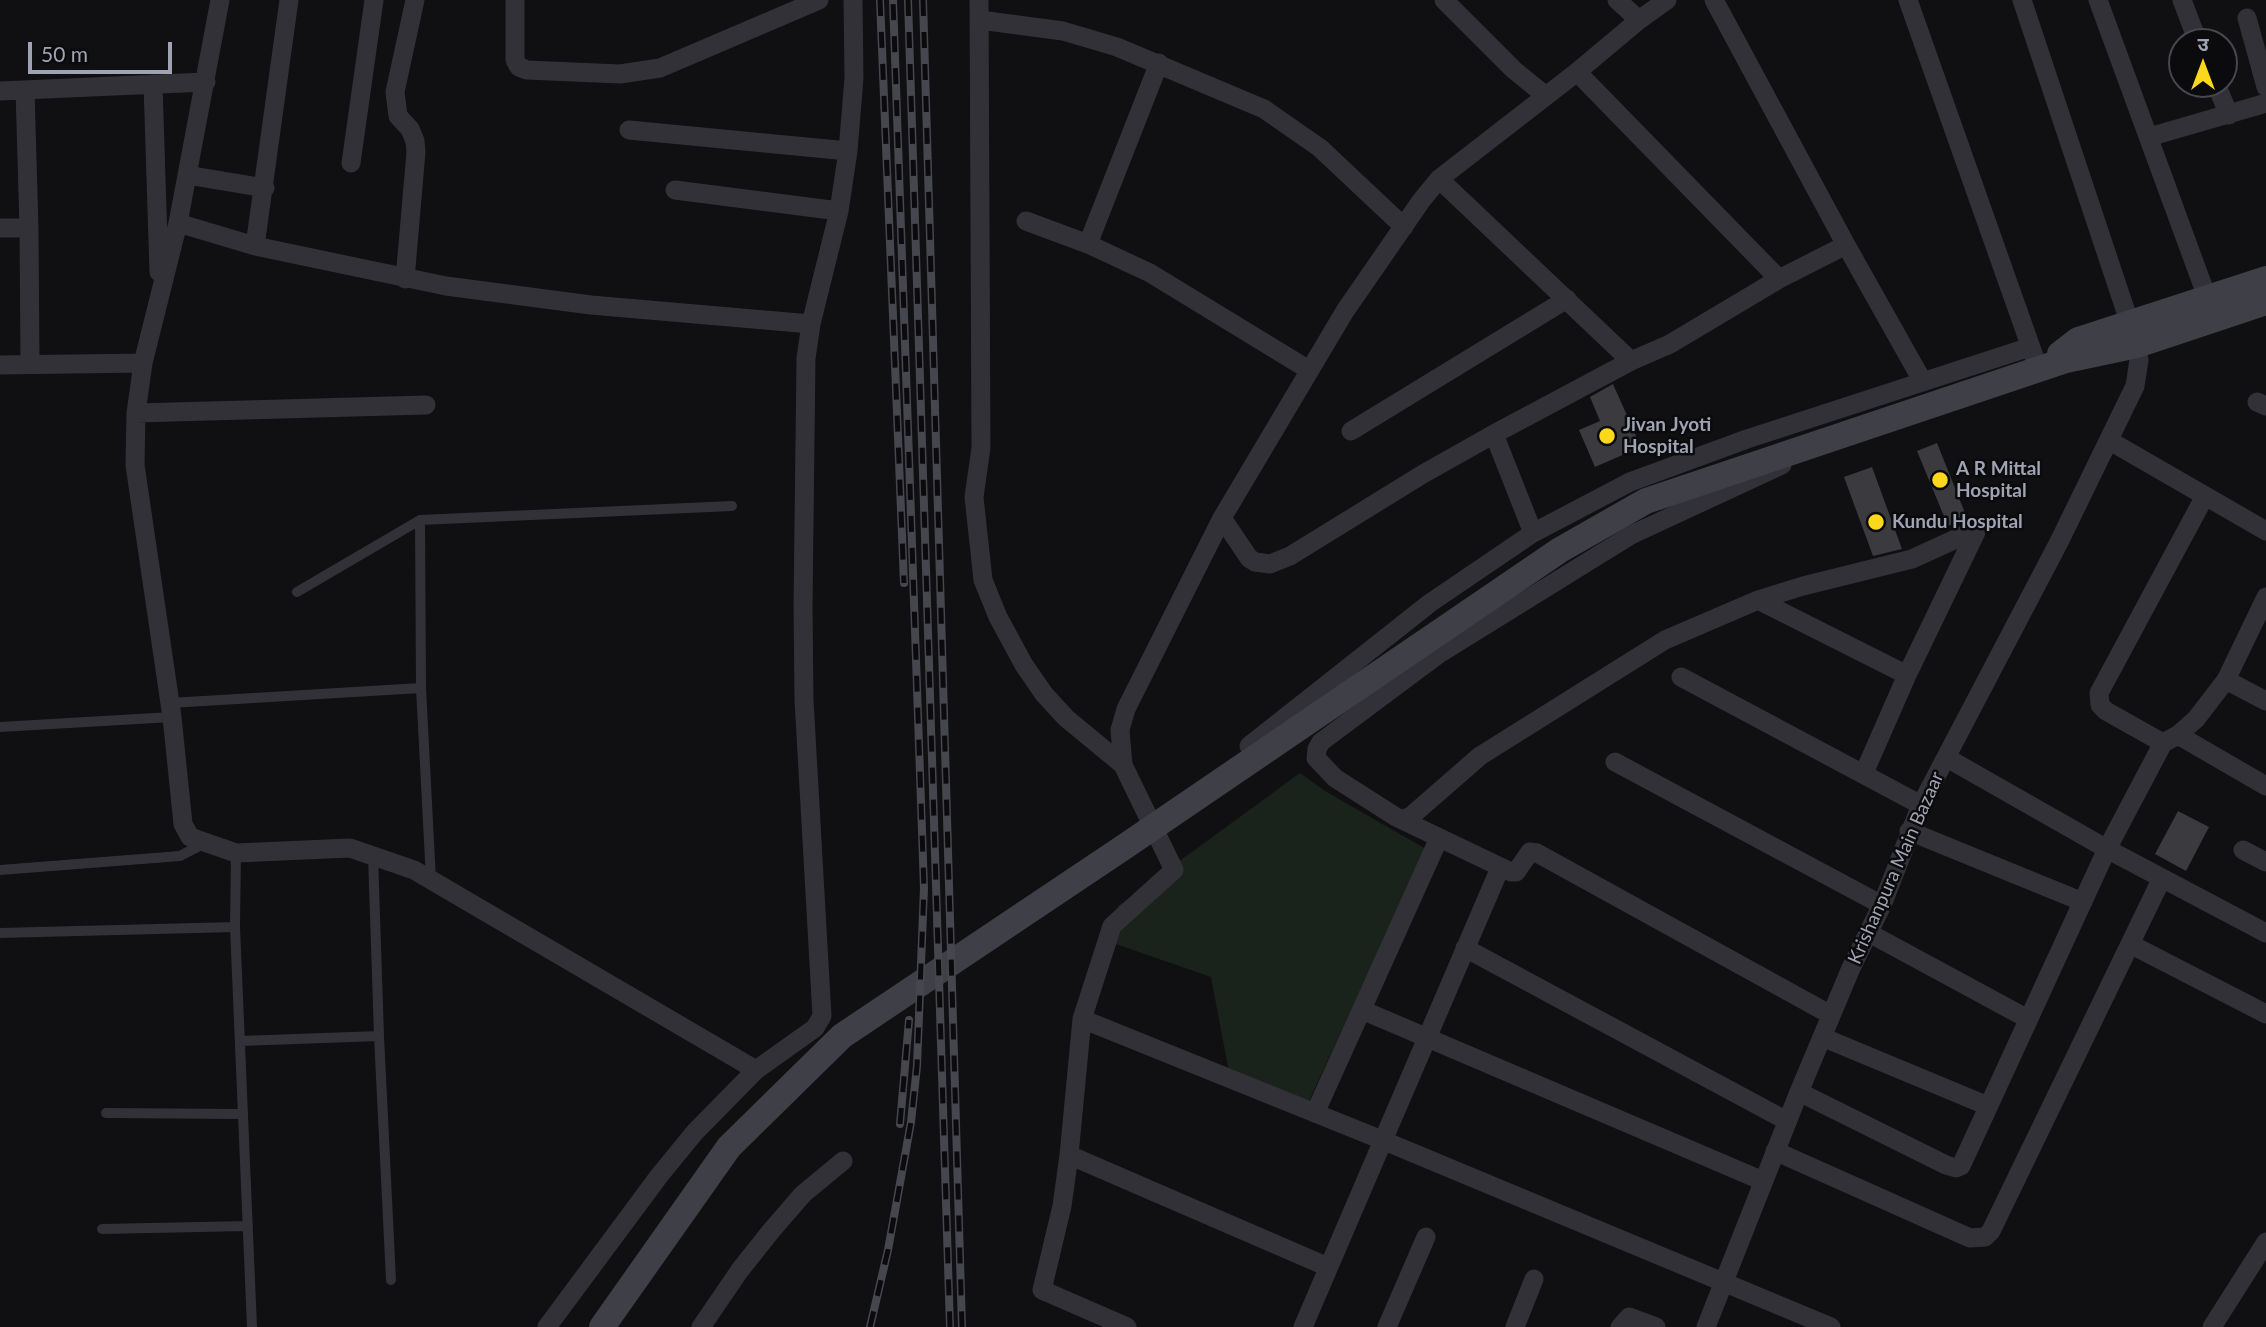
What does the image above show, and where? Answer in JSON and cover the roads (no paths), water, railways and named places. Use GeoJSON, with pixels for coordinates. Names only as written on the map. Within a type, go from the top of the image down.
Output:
{"type":"FeatureCollection","features":[{"type":"Feature","properties":{"kind":"main road"},"geometry":{"type":"LineString","coordinates":[[2211,309],[2266,279]]}},
{"type":"Feature","properties":{"kind":"main road"},"geometry":{"type":"LineString","coordinates":[[602,1327],[729,1147],[842,1036],[1560,550],[1646,501],[1825,441],[2034,358],[2066,360],[2133,334],[2211,309],[2266,302]]}},
{"type":"Feature","properties":{"kind":"street"},"geometry":{"type":"LineString","coordinates":[[220,0],[178,223],[143,363],[136,413],[135,465],[171,710],[183,824],[190,837],[236,853],[350,848],[414,870],[756,1070]]}},
{"type":"Feature","properties":{"kind":"street"},"geometry":{"type":"LineString","coordinates":[[255,246],[289,0]]}},
{"type":"Feature","properties":{"kind":"street"},"geometry":{"type":"LineString","coordinates":[[351,163],[374,0]]}},
{"type":"Feature","properties":{"kind":"street"},"geometry":{"type":"LineString","coordinates":[[405,279],[416,152],[410,130],[398,116],[395,92],[415,0]]}},
{"type":"Feature","properties":{"kind":"street"},"geometry":{"type":"LineString","coordinates":[[515,0],[515,60],[519,66],[527,70],[620,74],[660,68],[819,0]]}},
{"type":"Feature","properties":{"kind":"street"},"geometry":{"type":"LineString","coordinates":[[547,1327],[695,1132],[756,1070],[815,1028],[822,1016],[804,687],[806,358],[811,324],[839,211],[848,151],[854,78],[853,0]]}},
{"type":"Feature","properties":{"kind":"street"},"geometry":{"type":"LineString","coordinates":[[1444,0],[1514,70],[1546,96]]}},
{"type":"Feature","properties":{"kind":"street"},"geometry":{"type":"LineString","coordinates":[[1617,0],[1639,20]]}},
{"type":"Feature","properties":{"kind":"street"},"geometry":{"type":"LineString","coordinates":[[1127,1327],[1042,1290],[1062,1206],[1082,1019],[1112,926],[1174,870],[1123,765],[1120,730],[1126,709],[1222,519],[1309,370],[1345,311],[1439,180],[1667,0]]}},
{"type":"Feature","properties":{"kind":"street"},"geometry":{"type":"LineString","coordinates":[[1714,0],[1923,382]]}},
{"type":"Feature","properties":{"kind":"street"},"geometry":{"type":"LineString","coordinates":[[1149,818],[1275,728],[1430,603],[1533,533],[1630,482],[1747,439],[1923,382],[2034,358],[1908,0]]}},
{"type":"Feature","properties":{"kind":"street","name":"Krishanpura Main Bazaar"},"geometry":{"type":"LineString","coordinates":[[1706,1327],[1787,1121],[1851,968],[1882,905],[1921,804],[2136,386],[2139,360],[2133,334],[2022,0]]}},
{"type":"Feature","properties":{"kind":"street"},"geometry":{"type":"LineString","coordinates":[[2098,0],[2211,309]]}},
{"type":"Feature","properties":{"kind":"street"},"geometry":{"type":"LineString","coordinates":[[2182,0],[2193,28]]}},
{"type":"Feature","properties":{"kind":"street"},"geometry":{"type":"LineString","coordinates":[[1123,765],[1066,718],[1044,694],[1011,641],[984,580],[974,497],[981,448],[980,10],[1116,47],[1236,95],[1280,120],[1320,148],[1404,227]]}},
{"type":"Feature","properties":{"kind":"street"},"geometry":{"type":"LineString","coordinates":[[2247,18],[2266,88]]}},
{"type":"Feature","properties":{"kind":"street"},"geometry":{"type":"LineString","coordinates":[[1088,244],[1159,63]]}},
{"type":"Feature","properties":{"kind":"street"},"geometry":{"type":"LineString","coordinates":[[1577,72],[1779,279]]}},
{"type":"Feature","properties":{"kind":"street"},"geometry":{"type":"LineString","coordinates":[[0,91],[206,82]]}},
{"type":"Feature","properties":{"kind":"street"},"geometry":{"type":"LineString","coordinates":[[153,84],[160,295]]}},
{"type":"Feature","properties":{"kind":"street"},"geometry":{"type":"LineString","coordinates":[[25,90],[30,364]]}},
{"type":"Feature","properties":{"kind":"street"},"geometry":{"type":"LineString","coordinates":[[2222,98],[2229,115]]}},
{"type":"Feature","properties":{"kind":"street"},"geometry":{"type":"LineString","coordinates":[[2149,137],[2266,103]]}},
{"type":"Feature","properties":{"kind":"street"},"geometry":{"type":"LineString","coordinates":[[629,130],[848,151]]}},
{"type":"Feature","properties":{"kind":"street"},"geometry":{"type":"LineString","coordinates":[[187,175],[265,188]]}},
{"type":"Feature","properties":{"kind":"street"},"geometry":{"type":"LineString","coordinates":[[1439,180],[1631,362]]}},
{"type":"Feature","properties":{"kind":"street"},"geometry":{"type":"LineString","coordinates":[[675,190],[839,211]]}},
{"type":"Feature","properties":{"kind":"street"},"geometry":{"type":"LineString","coordinates":[[1026,221],[1088,244],[1179,288],[1309,370]]}},
{"type":"Feature","properties":{"kind":"street"},"geometry":{"type":"LineString","coordinates":[[178,223],[255,246],[405,279],[591,305],[811,324]]}},
{"type":"Feature","properties":{"kind":"street"},"geometry":{"type":"LineString","coordinates":[[0,228],[29,228]]}},
{"type":"Feature","properties":{"kind":"street"},"geometry":{"type":"LineString","coordinates":[[1222,519],[1249,558],[1255,562],[1270,564],[1290,556],[1423,474],[1494,434],[1670,344],[1779,279],[1846,245]]}},
{"type":"Feature","properties":{"kind":"street"},"geometry":{"type":"LineString","coordinates":[[1351,431],[1567,299]]}},
{"type":"Feature","properties":{"kind":"street"},"geometry":{"type":"LineString","coordinates":[[0,365],[143,363]]}},
{"type":"Feature","properties":{"kind":"street"},"geometry":{"type":"LineString","coordinates":[[136,413],[426,405]]}},
{"type":"Feature","properties":{"kind":"street"},"geometry":{"type":"LineString","coordinates":[[1494,434],[1533,533]]}},
{"type":"Feature","properties":{"kind":"street"},"geometry":{"type":"LineString","coordinates":[[1825,441],[1759,477],[1631,535],[1439,654],[1321,742],[1316,758],[1335,778],[1396,817],[1500,868],[1516,872],[1526,855],[1533,851],[1831,1015]]}},
{"type":"Feature","properties":{"kind":"street"},"geometry":{"type":"LineString","coordinates":[[2110,441],[2266,531]]}},
{"type":"Feature","properties":{"kind":"street"},"geometry":{"type":"LineString","coordinates":[[2205,496],[2099,693],[2100,705],[2106,711],[2171,739],[2266,786]]}},
{"type":"Feature","properties":{"kind":"street"},"geometry":{"type":"LineString","coordinates":[[1396,817],[1409,817],[1480,756],[1665,640],[1758,600],[1912,559],[1975,532],[1976,535],[1907,675],[1864,773]]}},
{"type":"Feature","properties":{"kind":"street"},"geometry":{"type":"LineString","coordinates":[[1799,1092],[1956,1168],[1961,1166],[2107,849],[2171,739],[2196,719],[2226,680],[2266,597]]}},
{"type":"Feature","properties":{"kind":"street"},"geometry":{"type":"LineString","coordinates":[[1758,600],[1907,675]]}},
{"type":"Feature","properties":{"kind":"street"},"geometry":{"type":"LineString","coordinates":[[1681,677],[1921,804]]}},
{"type":"Feature","properties":{"kind":"street"},"geometry":{"type":"LineString","coordinates":[[2226,680],[2266,701]]}},
{"type":"Feature","properties":{"kind":"street"},"geometry":{"type":"LineString","coordinates":[[1947,758],[2107,849],[2266,933]]}},
{"type":"Feature","properties":{"kind":"street"},"geometry":{"type":"LineString","coordinates":[[1615,761],[1882,905]]}},
{"type":"Feature","properties":{"kind":"street"},"geometry":{"type":"LineString","coordinates":[[1909,831],[2082,902]]}},
{"type":"Feature","properties":{"kind":"street"},"geometry":{"type":"LineString","coordinates":[[1315,1113],[1439,838]]}},
{"type":"Feature","properties":{"kind":"street"},"geometry":{"type":"LineString","coordinates":[[2243,850],[2266,862]]}},
{"type":"Feature","properties":{"kind":"street"},"geometry":{"type":"LineString","coordinates":[[1303,1327],[1500,868]]}},
{"type":"Feature","properties":{"kind":"street"},"geometry":{"type":"LineString","coordinates":[[1775,1151],[1970,1238],[1985,1237],[1991,1231],[2162,878]]}},
{"type":"Feature","properties":{"kind":"street"},"geometry":{"type":"LineString","coordinates":[[1869,933],[2028,1019]]}},
{"type":"Feature","properties":{"kind":"street"},"geometry":{"type":"LineString","coordinates":[[2130,944],[2266,1014]]}},
{"type":"Feature","properties":{"kind":"street"},"geometry":{"type":"LineString","coordinates":[[1465,948],[1787,1121]]}},
{"type":"Feature","properties":{"kind":"street"},"geometry":{"type":"LineString","coordinates":[[1362,1010],[1763,1181]]}},
{"type":"Feature","properties":{"kind":"street"},"geometry":{"type":"LineString","coordinates":[[1082,1019],[1382,1140],[1831,1327]]}},
{"type":"Feature","properties":{"kind":"street"},"geometry":{"type":"LineString","coordinates":[[1822,1037],[1988,1106]]}},
{"type":"Feature","properties":{"kind":"street"},"geometry":{"type":"LineString","coordinates":[[1069,1155],[1328,1267]]}},
{"type":"Feature","properties":{"kind":"street"},"geometry":{"type":"LineString","coordinates":[[701,1327],[771,1231],[803,1194],[844,1161]]}},
{"type":"Feature","properties":{"kind":"street"},"geometry":{"type":"LineString","coordinates":[[1387,1327],[1426,1237]]}},
{"type":"Feature","properties":{"kind":"street"},"geometry":{"type":"LineString","coordinates":[[2212,1327],[2266,1242]]}},
{"type":"Feature","properties":{"kind":"street"},"geometry":{"type":"LineString","coordinates":[[1515,1327],[1534,1279]]}},
{"type":"Feature","properties":{"kind":"street"},"geometry":{"type":"LineString","coordinates":[[1620,1327],[1625,1318],[1629,1317],[1656,1327]]}},
{"type":"Feature","properties":{"kind":"lane"},"geometry":{"type":"LineString","coordinates":[[297,592],[421,520],[732,506]]}},
{"type":"Feature","properties":{"kind":"lane"},"geometry":{"type":"LineString","coordinates":[[421,520],[421,688],[431,880]]}},
{"type":"Feature","properties":{"kind":"lane"},"geometry":{"type":"LineString","coordinates":[[0,727],[421,688]]}},
{"type":"Feature","properties":{"kind":"lane"},"geometry":{"type":"LineString","coordinates":[[0,870],[180,856],[205,842]]}},
{"type":"Feature","properties":{"kind":"lane"},"geometry":{"type":"LineString","coordinates":[[236,853],[235,927],[252,1327]]}},
{"type":"Feature","properties":{"kind":"lane"},"geometry":{"type":"LineString","coordinates":[[373,856],[391,1280]]}},
{"type":"Feature","properties":{"kind":"lane"},"geometry":{"type":"LineString","coordinates":[[0,933],[235,927]]}},
{"type":"Feature","properties":{"kind":"lane"},"geometry":{"type":"LineString","coordinates":[[240,1041],[379,1036]]}},
{"type":"Feature","properties":{"kind":"lane"},"geometry":{"type":"LineString","coordinates":[[106,1113],[243,1114]]}},
{"type":"Feature","properties":{"kind":"lane"},"geometry":{"type":"LineString","coordinates":[[102,1229],[247,1226]]}},
{"type":"Feature","properties":{"kind":"railway"},"geometry":{"type":"LineString","coordinates":[[880,0],[904,583]]}},
{"type":"Feature","properties":{"kind":"railway"},"geometry":{"type":"LineString","coordinates":[[870,1327],[888,1250],[911,1122],[917,1066],[924,888],[893,0]]}},
{"type":"Feature","properties":{"kind":"railway"},"geometry":{"type":"LineString","coordinates":[[908,0],[950,1327]]}},
{"type":"Feature","properties":{"kind":"railway"},"geometry":{"type":"LineString","coordinates":[[923,0],[962,1327]]}},
{"type":"Feature","properties":{"kind":"railway"},"geometry":{"type":"LineString","coordinates":[[900,1124],[909,1020]]}},
{"type":"Feature","properties":{"kind":"place","name":"Jivan Jyoti Hospital"},"geometry":{"type":"Point","coordinates":[1607,436]}},
{"type":"Feature","properties":{"kind":"place","name":"A R Mittal Hospital"},"geometry":{"type":"Point","coordinates":[1940,480]}},
{"type":"Feature","properties":{"kind":"place","name":"Kundu Hospital"},"geometry":{"type":"Point","coordinates":[1876,522]}}]}
